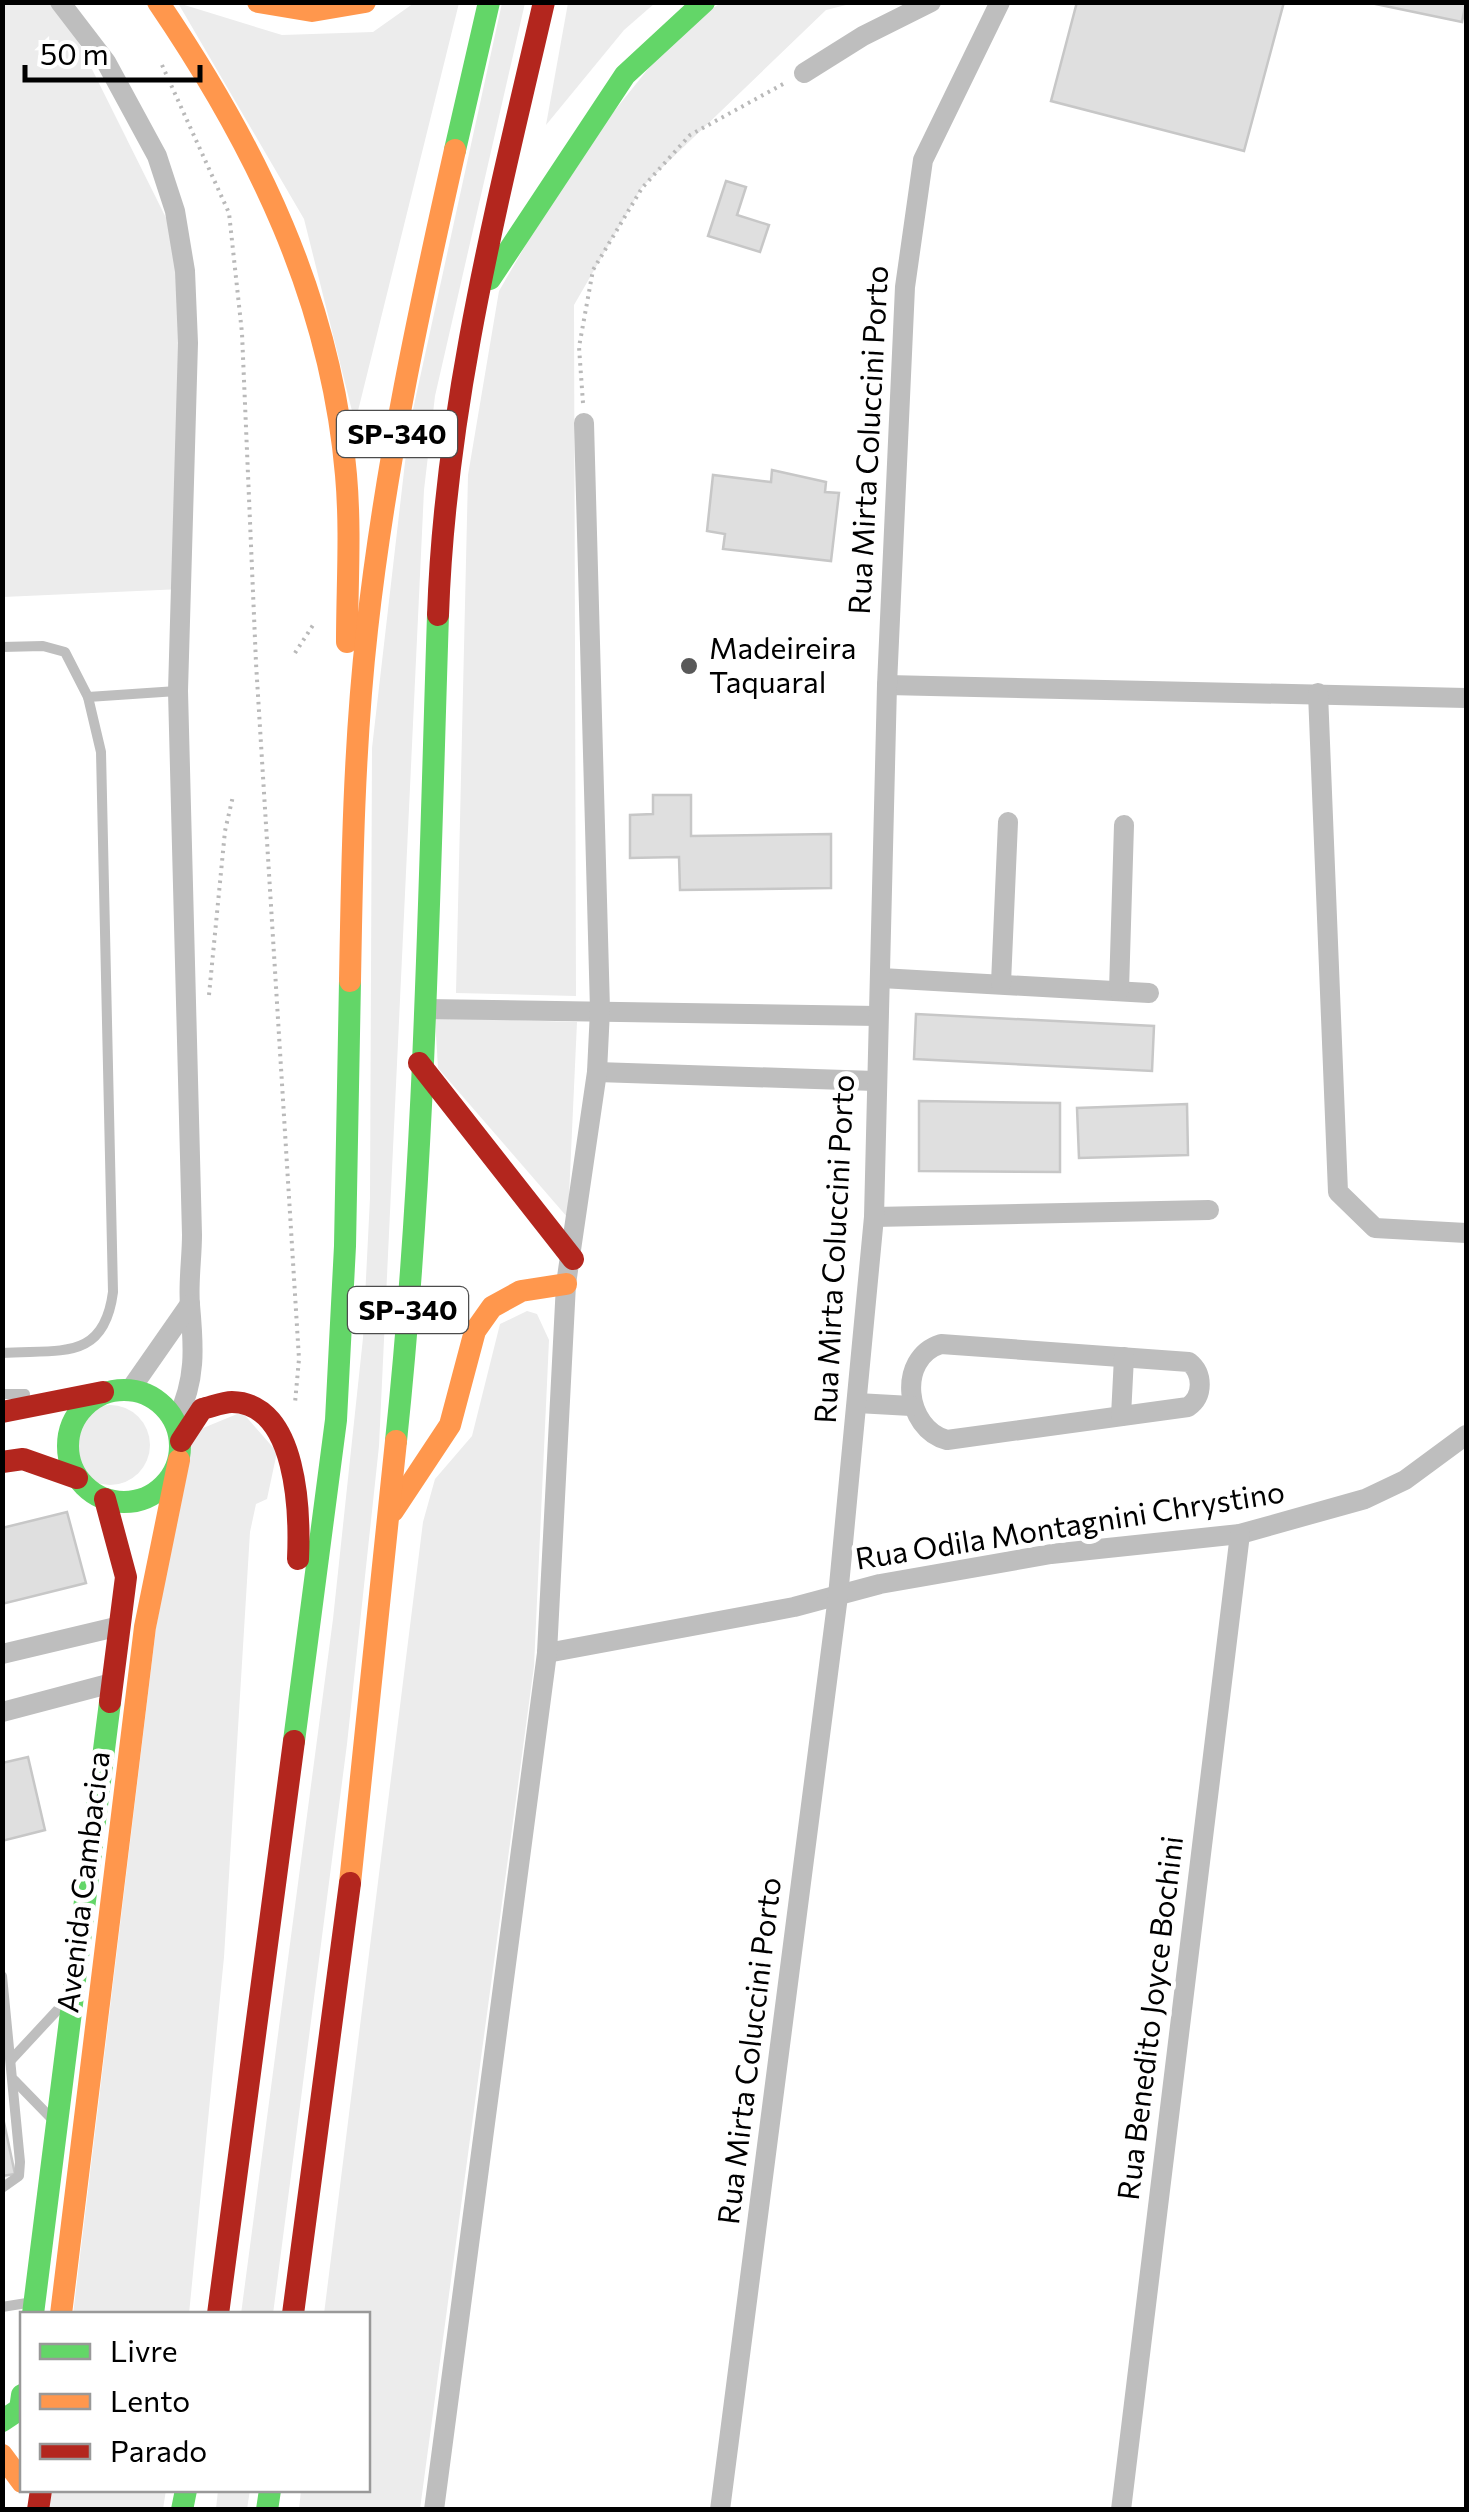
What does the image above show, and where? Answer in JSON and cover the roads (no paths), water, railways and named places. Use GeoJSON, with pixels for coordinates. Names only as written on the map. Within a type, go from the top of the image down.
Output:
{"type":"FeatureCollection","features":[{"type":"Feature","properties":{"kind":"main road"},"geometry":{"type":"LineString","coordinates":[[158,2],[234,114],[259,162],[293,242],[331,369],[347,477],[348,801],[354,873]]}},
{"type":"Feature","properties":{"kind":"main road"},"geometry":{"type":"LineString","coordinates":[[258,2],[305,11],[341,10],[366,2]]}},
{"type":"Feature","properties":{"kind":"main road","name":"SP-340"},"geometry":{"type":"LineString","coordinates":[[218,2312],[336,1420],[345,1302],[359,722],[384,513],[413,338],[489,2]]}},
{"type":"Feature","properties":{"kind":"main road","name":"SP-340"},"geometry":{"type":"LineString","coordinates":[[293,2312],[354,1854],[392,1512],[425,1009],[440,548],[449,456],[475,302],[544,2]]}},
{"type":"Feature","properties":{"kind":"main road"},"geometry":{"type":"LineString","coordinates":[[475,302],[624,75],[704,2]]}},
{"type":"Feature","properties":{"kind":"main road"},"geometry":{"type":"LineString","coordinates":[[419,1063],[573,1259]]}},
{"type":"Feature","properties":{"kind":"main road"},"geometry":{"type":"LineString","coordinates":[[392,1512],[450,1425],[475,1331],[492,1307],[521,1291],[566,1284]]}},
{"type":"Feature","properties":{"kind":"main road"},"geometry":{"type":"LineString","coordinates":[[2,1412],[66,1396],[120,1391],[148,1395],[178,1441]]}},
{"type":"Feature","properties":{"kind":"main road"},"geometry":{"type":"LineString","coordinates":[[77,1478],[69,1462],[71,1426],[94,1398],[120,1391]]}},
{"type":"Feature","properties":{"kind":"main road"},"geometry":{"type":"LineString","coordinates":[[2,1462],[23,1459],[77,1478],[104,1500],[140,1500],[158,1492],[171,1478],[178,1441],[202,1409],[234,1402],[260,1412],[278,1427],[290,1448],[299,1545],[259,2005]]}},
{"type":"Feature","properties":{"kind":"main road","name":"Avenida Cambacica"},"geometry":{"type":"LineString","coordinates":[[62,2305],[145,1627],[178,1441]]}},
{"type":"Feature","properties":{"kind":"main road","name":"Avenida Cambacica"},"geometry":{"type":"LineString","coordinates":[[34,2308],[126,1577],[104,1500]]}},
{"type":"Feature","properties":{"kind":"main road"},"geometry":{"type":"LineString","coordinates":[[2,2454],[20,2479]]}},
{"type":"Feature","properties":{"kind":"street"},"geometry":{"type":"LineString","coordinates":[[60,2],[106,62],[157,156],[175,212],[184,271],[188,343],[178,691],[194,1359],[178,1441]]}},
{"type":"Feature","properties":{"kind":"street"},"geometry":{"type":"LineString","coordinates":[[804,73],[862,36],[930,2]]}},
{"type":"Feature","properties":{"kind":"street","name":"Rua Mirta Coluccini Porto"},"geometry":{"type":"LineString","coordinates":[[720,2510],[838,1596],[874,1217],[887,684],[905,287],[923,160],[942,114],[1000,2]]}},
{"type":"Feature","properties":{"kind":"street"},"geometry":{"type":"LineString","coordinates":[[434,2510],[513,1939],[547,1653],[566,1284],[573,1259],[597,1072],[600,1010],[584,423]]}},
{"type":"Feature","properties":{"kind":"street"},"geometry":{"type":"LineString","coordinates":[[887,684],[1466,698]]}},
{"type":"Feature","properties":{"kind":"street"},"geometry":{"type":"LineString","coordinates":[[1318,692],[1338,1192],[1375,1228],[1466,1233]]}},
{"type":"Feature","properties":{"kind":"street"},"geometry":{"type":"LineString","coordinates":[[1001,983],[1008,822]]}},
{"type":"Feature","properties":{"kind":"street"},"geometry":{"type":"LineString","coordinates":[[1119,990],[1124,826]]}},
{"type":"Feature","properties":{"kind":"street"},"geometry":{"type":"LineString","coordinates":[[881,978],[1150,993]]}},
{"type":"Feature","properties":{"kind":"street"},"geometry":{"type":"LineString","coordinates":[[425,1009],[878,1016]]}},
{"type":"Feature","properties":{"kind":"street"},"geometry":{"type":"LineString","coordinates":[[597,1072],[875,1081]]}},
{"type":"Feature","properties":{"kind":"street"},"geometry":{"type":"LineString","coordinates":[[874,1217],[1209,1210]]}},
{"type":"Feature","properties":{"kind":"street"},"geometry":{"type":"LineString","coordinates":[[120,1391],[190,1304]]}},
{"type":"Feature","properties":{"kind":"street"},"geometry":{"type":"LineString","coordinates":[[941,1344],[1124,1358],[1189,1362],[1200,1378],[1198,1395],[1188,1407],[947,1440],[924,1429],[911,1406],[916,1363],[929,1348],[941,1344]]}},
{"type":"Feature","properties":{"kind":"street"},"geometry":{"type":"LineString","coordinates":[[1121,1416],[1124,1358]]}},
{"type":"Feature","properties":{"kind":"street"},"geometry":{"type":"LineString","coordinates":[[857,1402],[911,1406]]}},
{"type":"Feature","properties":{"kind":"street","name":"Rua Odila Montagnini Chrystino"},"geometry":{"type":"LineString","coordinates":[[547,1653],[838,1596],[880,1584],[1051,1554],[1240,1534],[1365,1499],[1406,1480],[1466,1435]]}},
{"type":"Feature","properties":{"kind":"street","name":"Rua Benedito Joyce Bochini"},"geometry":{"type":"LineString","coordinates":[[1121,2510],[1240,1534]]}},
{"type":"Feature","properties":{"kind":"street"},"geometry":{"type":"LineString","coordinates":[[2,1654],[120,1626]]}},
{"type":"Feature","properties":{"kind":"street"},"geometry":{"type":"LineString","coordinates":[[2,1712],[112,1683]]}},
{"type":"Feature","properties":{"kind":"lane"},"geometry":{"type":"LineString","coordinates":[[2,647],[43,646],[64,652],[88,697],[101,752],[110,1317],[100,1336],[84,1347],[2,1353]]}},
{"type":"Feature","properties":{"kind":"lane"},"geometry":{"type":"LineString","coordinates":[[88,697],[178,691]]}},
{"type":"Feature","properties":{"kind":"lane"},"geometry":{"type":"LineString","coordinates":[[2,1394],[66,1396]]}},
{"type":"Feature","properties":{"kind":"lane"},"geometry":{"type":"LineString","coordinates":[[2,1976],[14,2079],[19,2176],[2,2188]]}},
{"type":"Feature","properties":{"kind":"lane"},"geometry":{"type":"LineString","coordinates":[[11,2060],[74,1991]]}},
{"type":"Feature","properties":{"kind":"lane"},"geometry":{"type":"LineString","coordinates":[[14,2079],[58,2126]]}},
{"type":"Feature","properties":{"kind":"lane"},"geometry":{"type":"LineString","coordinates":[[2,2307],[62,2305]]}},
{"type":"Feature","properties":{"kind":"place","name":"Madeireira Taquaral"},"geometry":{"type":"Point","coordinates":[689,666]}}]}
